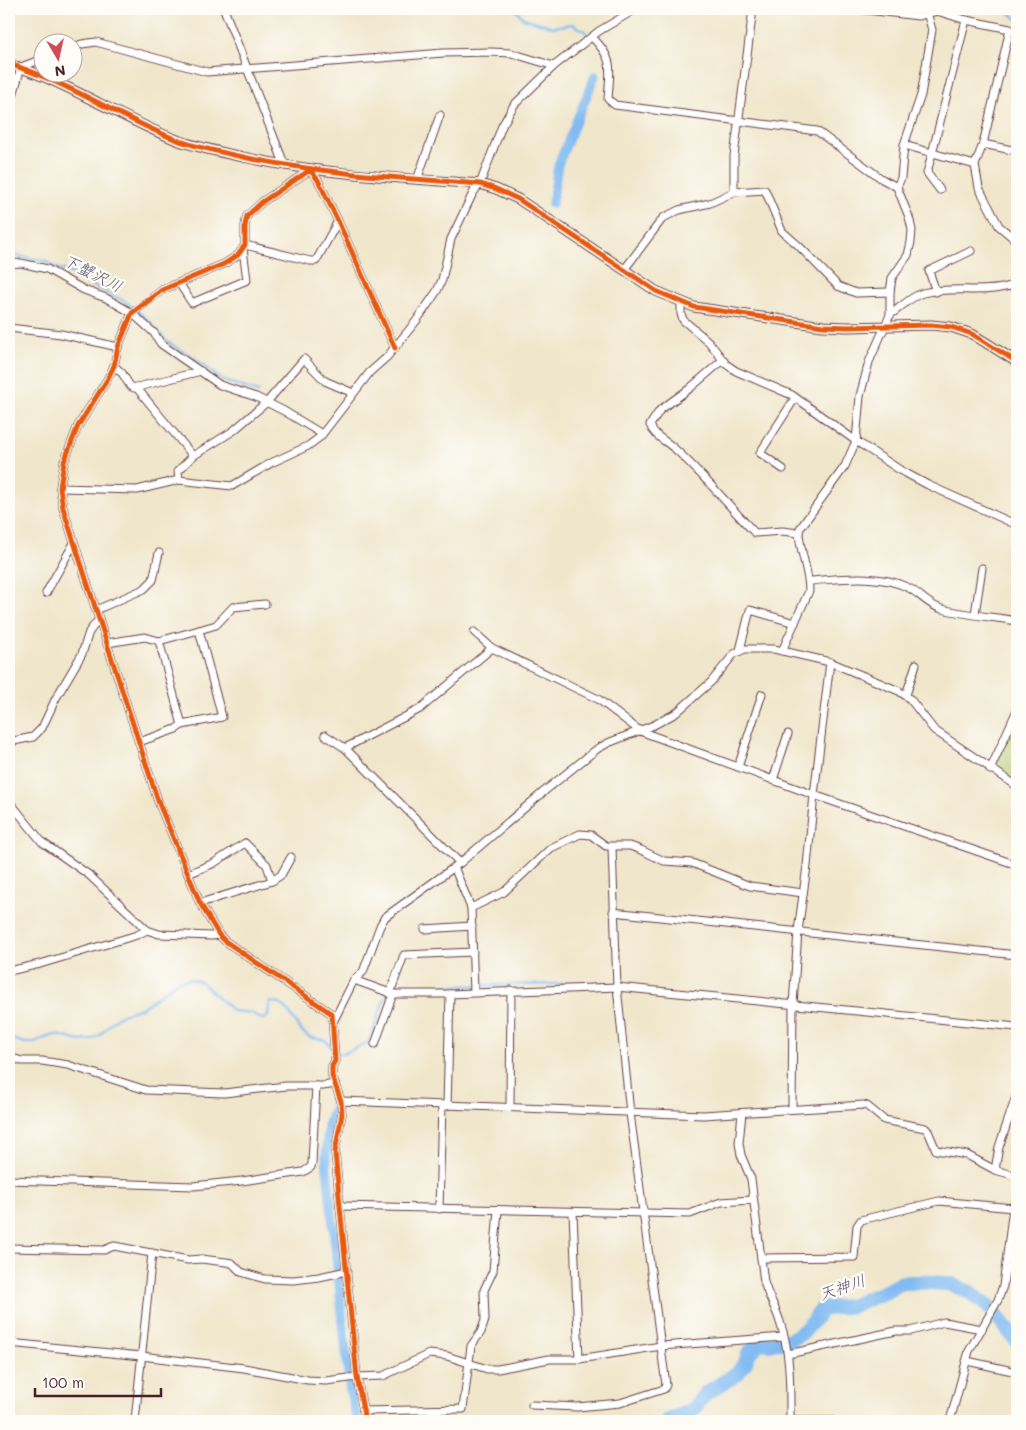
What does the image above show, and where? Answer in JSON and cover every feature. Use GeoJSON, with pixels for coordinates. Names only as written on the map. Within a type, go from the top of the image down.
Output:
{"type":"FeatureCollection","features":[{"type":"Feature","properties":{"kind":"street"},"geometry":{"type":"LineString","coordinates":[[224,9],[285,166]]}},
{"type":"Feature","properties":{"kind":"street"},"geometry":{"type":"LineString","coordinates":[[60,488],[137,490],[179,480],[232,486],[271,463],[308,446],[322,434],[370,372],[387,358],[437,291],[442,280],[451,239],[472,193],[480,184],[502,126],[514,105],[554,66],[599,31],[636,9]]}},
{"type":"Feature","properties":{"kind":"street"},"geometry":{"type":"LineString","coordinates":[[734,192],[734,156],[753,9]]}},
{"type":"Feature","properties":{"kind":"street"},"geometry":{"type":"LineString","coordinates":[[858,9],[919,16],[926,11],[937,11],[1010,30],[983,144],[975,165],[979,188],[999,226],[1017,241]]}},
{"type":"Feature","properties":{"kind":"street"},"geometry":{"type":"LineString","coordinates":[[897,187],[901,178],[904,146],[921,95],[932,30],[926,11]]}},
{"type":"Feature","properties":{"kind":"street"},"geometry":{"type":"LineString","coordinates":[[940,190],[927,173],[966,20]]}},
{"type":"Feature","properties":{"kind":"street"},"geometry":{"type":"LineString","coordinates":[[592,37],[604,49],[610,62],[608,99],[615,105],[817,131],[882,179],[897,187],[909,217],[912,230],[908,255],[892,278],[890,315],[869,362],[860,396],[856,441],[845,466],[803,522],[799,533],[808,581],[808,596],[782,650]]}},
{"type":"Feature","properties":{"kind":"street"},"geometry":{"type":"LineString","coordinates":[[82,44],[96,42],[207,72],[443,53],[491,52],[511,54],[554,66]]}},
{"type":"Feature","properties":{"kind":"street"},"geometry":{"type":"LineString","coordinates":[[21,67],[32,63]]}},
{"type":"Feature","properties":{"kind":"street"},"geometry":{"type":"LineString","coordinates":[[9,64],[21,67],[179,141],[208,149],[310,170],[480,184],[496,189],[518,199],[656,291],[694,307],[823,326],[951,326],[972,334],[1017,362]]}},
{"type":"Feature","properties":{"kind":"street"},"geometry":{"type":"LineString","coordinates":[[9,110],[21,67]]}},
{"type":"Feature","properties":{"kind":"street"},"geometry":{"type":"LineString","coordinates":[[417,180],[440,115]]}},
{"type":"Feature","properties":{"kind":"street"},"geometry":{"type":"LineString","coordinates":[[983,144],[1012,150]]}},
{"type":"Feature","properties":{"kind":"street"},"geometry":{"type":"LineString","coordinates":[[904,146],[975,165]]}},
{"type":"Feature","properties":{"kind":"street"},"geometry":{"type":"LineString","coordinates":[[310,170],[318,180],[338,221],[395,348]]}},
{"type":"Feature","properties":{"kind":"street"},"geometry":{"type":"LineString","coordinates":[[179,283],[192,303],[247,280],[244,247],[245,226],[248,216],[262,202],[310,170]]}},
{"type":"Feature","properties":{"kind":"street"},"geometry":{"type":"LineString","coordinates":[[624,270],[663,218],[679,210],[710,203],[734,192],[765,190],[782,231],[838,286],[856,293],[890,292]]}},
{"type":"Feature","properties":{"kind":"street"},"geometry":{"type":"LineString","coordinates":[[244,247],[310,262],[316,261],[338,221]]}},
{"type":"Feature","properties":{"kind":"street"},"geometry":{"type":"LineString","coordinates":[[244,247],[238,255],[224,264],[162,290],[132,313],[118,347],[114,366],[78,426],[64,462],[60,488],[63,508],[158,801],[200,902],[219,935],[225,941],[332,1014],[334,1020],[335,1061],[332,1066],[332,1076],[341,1102],[342,1114],[336,1152],[340,1206],[356,1377],[365,1421]]}},
{"type":"Feature","properties":{"kind":"street"},"geometry":{"type":"LineString","coordinates":[[936,292],[929,271],[972,251]]}},
{"type":"Feature","properties":{"kind":"street"},"geometry":{"type":"LineString","coordinates":[[9,264],[21,263],[48,270],[84,290],[106,298],[132,313],[154,333],[161,344],[220,385],[267,402],[322,434]]}},
{"type":"Feature","properties":{"kind":"street"},"geometry":{"type":"LineString","coordinates":[[890,315],[922,293],[996,290],[1017,283]]}},
{"type":"Feature","properties":{"kind":"street"},"geometry":{"type":"LineString","coordinates":[[1010,286],[1017,290]]}},
{"type":"Feature","properties":{"kind":"street"},"geometry":{"type":"LineString","coordinates":[[681,302],[683,320],[709,342],[723,360],[736,371],[795,398],[900,470],[928,485],[1017,525]]}},
{"type":"Feature","properties":{"kind":"street"},"geometry":{"type":"LineString","coordinates":[[9,328],[61,334],[118,347]]}},
{"type":"Feature","properties":{"kind":"street"},"geometry":{"type":"LineString","coordinates":[[179,480],[178,471],[193,456],[234,431],[267,402],[304,359],[325,381],[353,393]]}},
{"type":"Feature","properties":{"kind":"street"},"geometry":{"type":"LineString","coordinates":[[723,360],[689,389],[660,410],[650,425],[660,438],[685,458],[755,533],[782,531],[799,533]]}},
{"type":"Feature","properties":{"kind":"street"},"geometry":{"type":"LineString","coordinates":[[114,366],[122,372],[130,386],[134,388],[202,371]]}},
{"type":"Feature","properties":{"kind":"street"},"geometry":{"type":"LineString","coordinates":[[136,387],[193,456]]}},
{"type":"Feature","properties":{"kind":"street"},"geometry":{"type":"LineString","coordinates":[[783,469],[760,453],[795,398]]}},
{"type":"Feature","properties":{"kind":"street"},"geometry":{"type":"LineString","coordinates":[[46,593],[74,543]]}},
{"type":"Feature","properties":{"kind":"street"},"geometry":{"type":"LineString","coordinates":[[96,610],[149,585],[154,580],[159,553]]}},
{"type":"Feature","properties":{"kind":"street"},"geometry":{"type":"LineString","coordinates":[[974,614],[982,568]]}},
{"type":"Feature","properties":{"kind":"street"},"geometry":{"type":"LineString","coordinates":[[808,581],[862,578],[895,583],[908,587],[929,604],[942,609],[1017,621]]}},
{"type":"Feature","properties":{"kind":"street"},"geometry":{"type":"LineString","coordinates":[[107,643],[145,638],[159,641],[216,625],[233,607],[265,604]]}},
{"type":"Feature","properties":{"kind":"street"},"geometry":{"type":"LineString","coordinates":[[740,650],[750,610],[795,623]]}},
{"type":"Feature","properties":{"kind":"street"},"geometry":{"type":"LineString","coordinates":[[9,742],[33,737],[42,728],[56,698],[82,654],[89,632],[99,620]]}},
{"type":"Feature","properties":{"kind":"street"},"geometry":{"type":"LineString","coordinates":[[139,742],[176,729],[182,725],[222,717],[199,630]]}},
{"type":"Feature","properties":{"kind":"street"},"geometry":{"type":"LineString","coordinates":[[474,632],[492,648],[598,699],[640,731],[814,795],[1017,865]]}},
{"type":"Feature","properties":{"kind":"street"},"geometry":{"type":"LineString","coordinates":[[159,641],[182,725]]}},
{"type":"Feature","properties":{"kind":"street"},"geometry":{"type":"LineString","coordinates":[[345,748],[420,709],[492,648]]}},
{"type":"Feature","properties":{"kind":"street"},"geometry":{"type":"LineString","coordinates":[[334,1020],[354,980],[363,972],[385,917],[457,865],[597,749],[676,713],[690,702],[734,654],[740,650],[751,648],[782,650],[830,662],[906,695],[934,730],[990,770],[1017,786]]}},
{"type":"Feature","properties":{"kind":"street"},"geometry":{"type":"LineString","coordinates":[[792,1109],[792,1005],[798,931],[808,866],[814,795],[830,662]]}},
{"type":"Feature","properties":{"kind":"street"},"geometry":{"type":"LineString","coordinates":[[906,695],[916,664]]}},
{"type":"Feature","properties":{"kind":"street"},"geometry":{"type":"LineString","coordinates":[[738,767],[762,694]]}},
{"type":"Feature","properties":{"kind":"street"},"geometry":{"type":"LineString","coordinates":[[990,770],[1017,710]]}},
{"type":"Feature","properties":{"kind":"street"},"geometry":{"type":"LineString","coordinates":[[773,780],[788,734]]}},
{"type":"Feature","properties":{"kind":"street"},"geometry":{"type":"LineString","coordinates":[[325,735],[345,748],[457,865],[471,908],[474,992]]}},
{"type":"Feature","properties":{"kind":"street"},"geometry":{"type":"LineString","coordinates":[[9,801],[42,842],[89,875],[147,930],[159,934],[219,935]]}},
{"type":"Feature","properties":{"kind":"street"},"geometry":{"type":"LineString","coordinates":[[471,908],[504,892],[551,848],[580,834],[591,835],[612,848],[630,846],[664,861],[692,863],[750,886],[803,893]]}},
{"type":"Feature","properties":{"kind":"street"},"geometry":{"type":"LineString","coordinates":[[188,874],[214,863],[245,843],[267,865],[272,881]]}},
{"type":"Feature","properties":{"kind":"street"},"geometry":{"type":"LineString","coordinates":[[532,1405],[577,1407],[620,1403],[664,1389],[666,1385],[630,1112],[617,987],[612,848]]}},
{"type":"Feature","properties":{"kind":"street"},"geometry":{"type":"LineString","coordinates":[[200,902],[272,881],[281,876],[291,856]]}},
{"type":"Feature","properties":{"kind":"street"},"geometry":{"type":"LineString","coordinates":[[613,912],[1017,955]]}},
{"type":"Feature","properties":{"kind":"street"},"geometry":{"type":"LineString","coordinates":[[425,929],[472,926]]}},
{"type":"Feature","properties":{"kind":"street"},"geometry":{"type":"LineString","coordinates":[[9,971],[40,964],[128,938],[147,930]]}},
{"type":"Feature","properties":{"kind":"street"},"geometry":{"type":"LineString","coordinates":[[375,1044],[404,955],[473,952]]}},
{"type":"Feature","properties":{"kind":"street"},"geometry":{"type":"LineString","coordinates":[[354,980],[391,993],[450,994],[617,987],[1017,1027]]}},
{"type":"Feature","properties":{"kind":"street"},"geometry":{"type":"LineString","coordinates":[[510,990],[510,1107]]}},
{"type":"Feature","properties":{"kind":"street"},"geometry":{"type":"LineString","coordinates":[[439,1209],[450,994]]}},
{"type":"Feature","properties":{"kind":"street"},"geometry":{"type":"LineString","coordinates":[[9,1057],[22,1062],[42,1061],[68,1064],[146,1090],[224,1093],[286,1086],[335,1084]]}},
{"type":"Feature","properties":{"kind":"street"},"geometry":{"type":"LineString","coordinates":[[9,1180],[193,1186],[303,1172],[311,1167],[312,1163],[316,1086]]}},
{"type":"Feature","properties":{"kind":"street"},"geometry":{"type":"LineString","coordinates":[[995,1170],[999,1147],[1017,1094]]}},
{"type":"Feature","properties":{"kind":"street"},"geometry":{"type":"LineString","coordinates":[[341,1102],[703,1115],[867,1106],[884,1120],[925,1128],[936,1150],[967,1155],[995,1170],[1017,1176]]}},
{"type":"Feature","properties":{"kind":"street"},"geometry":{"type":"LineString","coordinates":[[742,1113],[739,1143],[751,1180],[764,1282],[780,1321],[788,1354],[790,1367],[790,1421]]}},
{"type":"Feature","properties":{"kind":"street"},"geometry":{"type":"LineString","coordinates":[[950,1421],[972,1344],[998,1300],[1003,1286],[1013,1208],[1017,1198]]}},
{"type":"Feature","properties":{"kind":"street"},"geometry":{"type":"LineString","coordinates":[[340,1206],[690,1214],[722,1202],[753,1200]]}},
{"type":"Feature","properties":{"kind":"street"},"geometry":{"type":"LineString","coordinates":[[761,1258],[854,1257],[857,1226],[861,1220],[939,1201],[1013,1208]]}},
{"type":"Feature","properties":{"kind":"street"},"geometry":{"type":"LineString","coordinates":[[363,1411],[463,1409],[471,1346],[481,1332],[485,1320],[484,1290],[493,1270],[498,1210]]}},
{"type":"Feature","properties":{"kind":"street"},"geometry":{"type":"LineString","coordinates":[[573,1212],[578,1359]]}},
{"type":"Feature","properties":{"kind":"street"},"geometry":{"type":"LineString","coordinates":[[9,1248],[104,1250],[114,1246],[188,1260],[201,1259],[232,1263],[242,1272],[265,1278],[294,1280],[319,1277],[347,1270]]}},
{"type":"Feature","properties":{"kind":"street"},"geometry":{"type":"LineString","coordinates":[[135,1421],[152,1253]]}},
{"type":"Feature","properties":{"kind":"street"},"geometry":{"type":"LineString","coordinates":[[1006,1268],[1017,1270]]}},
{"type":"Feature","properties":{"kind":"street"},"geometry":{"type":"LineString","coordinates":[[788,1354],[896,1332],[911,1331],[944,1322],[982,1329]]}},
{"type":"Feature","properties":{"kind":"street"},"geometry":{"type":"LineString","coordinates":[[9,1343],[244,1368],[308,1380],[326,1381],[384,1376],[429,1354],[447,1356],[487,1369],[498,1369],[549,1359],[578,1359],[661,1346],[784,1337]]}},
{"type":"Feature","properties":{"kind":"street"},"geometry":{"type":"LineString","coordinates":[[966,1361],[1017,1372]]}},
{"type":"Feature","properties":{"kind":"street"},"geometry":{"type":"LineString","coordinates":[[786,1421],[833,1421]]}},
{"type":"Feature","properties":{"kind":"green space"},"geometry":{"type":"Polygon","coordinates":[[[1017,717],[1017,783],[995,767],[1017,717]]]}},
{"type":"Feature","properties":{"kind":"waterway"},"geometry":{"type":"LineString","coordinates":[[515,9],[523,18],[553,27],[573,24],[586,32]]}},
{"type":"Feature","properties":{"kind":"waterway"},"geometry":{"type":"LineString","coordinates":[[1005,9],[1017,19]]}},
{"type":"Feature","properties":{"kind":"waterway"},"geometry":{"type":"LineString","coordinates":[[552,204],[558,165],[595,76]]}},
{"type":"Feature","properties":{"kind":"waterway","name":"下蟹沢川"},"geometry":{"type":"LineString","coordinates":[[9,254],[45,261],[126,302],[148,320],[167,342],[194,358],[222,380],[258,392]]}},
{"type":"Feature","properties":{"kind":"waterway"},"geometry":{"type":"LineString","coordinates":[[9,1038],[25,1043],[33,1043],[53,1035],[80,1041],[91,1040],[100,1035],[117,1017],[143,1007],[178,981],[191,979],[201,982],[233,1011],[252,1013],[264,1019],[268,1016],[270,1002],[277,1003],[287,1010],[304,1033],[311,1038],[325,1040],[332,1048]]}},
{"type":"Feature","properties":{"kind":"waterway"},"geometry":{"type":"LineString","coordinates":[[394,990],[396,987],[609,983]]}},
{"type":"Feature","properties":{"kind":"waterway"},"geometry":{"type":"LineString","coordinates":[[335,1052],[343,1054],[369,1042],[385,998],[390,994]]}},
{"type":"Feature","properties":{"kind":"waterway"},"geometry":{"type":"LineString","coordinates":[[333,1111],[328,1124],[326,1158],[350,1392],[357,1421]]}},
{"type":"Feature","properties":{"kind":"waterway","name":"天神川"},"geometry":{"type":"LineString","coordinates":[[667,1421],[693,1410],[706,1393],[737,1374],[749,1353],[759,1343],[777,1343],[789,1340],[806,1329],[822,1309],[851,1306],[901,1283],[951,1284],[971,1293],[991,1309],[1017,1341]]}},
{"type":"Feature","properties":{"kind":"cycle path"},"geometry":{"type":"LineString","coordinates":[[9,64],[52,80],[156,131],[202,148],[302,168],[361,175],[480,184],[496,189],[518,199],[656,291],[694,307],[823,326],[931,325],[951,327],[972,334],[1017,362]]}},
{"type":"Feature","properties":{"kind":"cycle path"},"geometry":{"type":"LineString","coordinates":[[365,1421],[357,1377],[335,1152],[342,1114],[341,1101],[332,1076],[332,1066],[335,1061],[332,1014],[225,941],[219,935],[200,903],[158,801],[63,508],[60,488],[64,462],[78,426],[114,366],[118,347],[132,313],[162,290],[224,264],[238,255],[245,245],[247,216],[262,202],[310,170],[318,180],[338,221],[395,348]]}}]}
